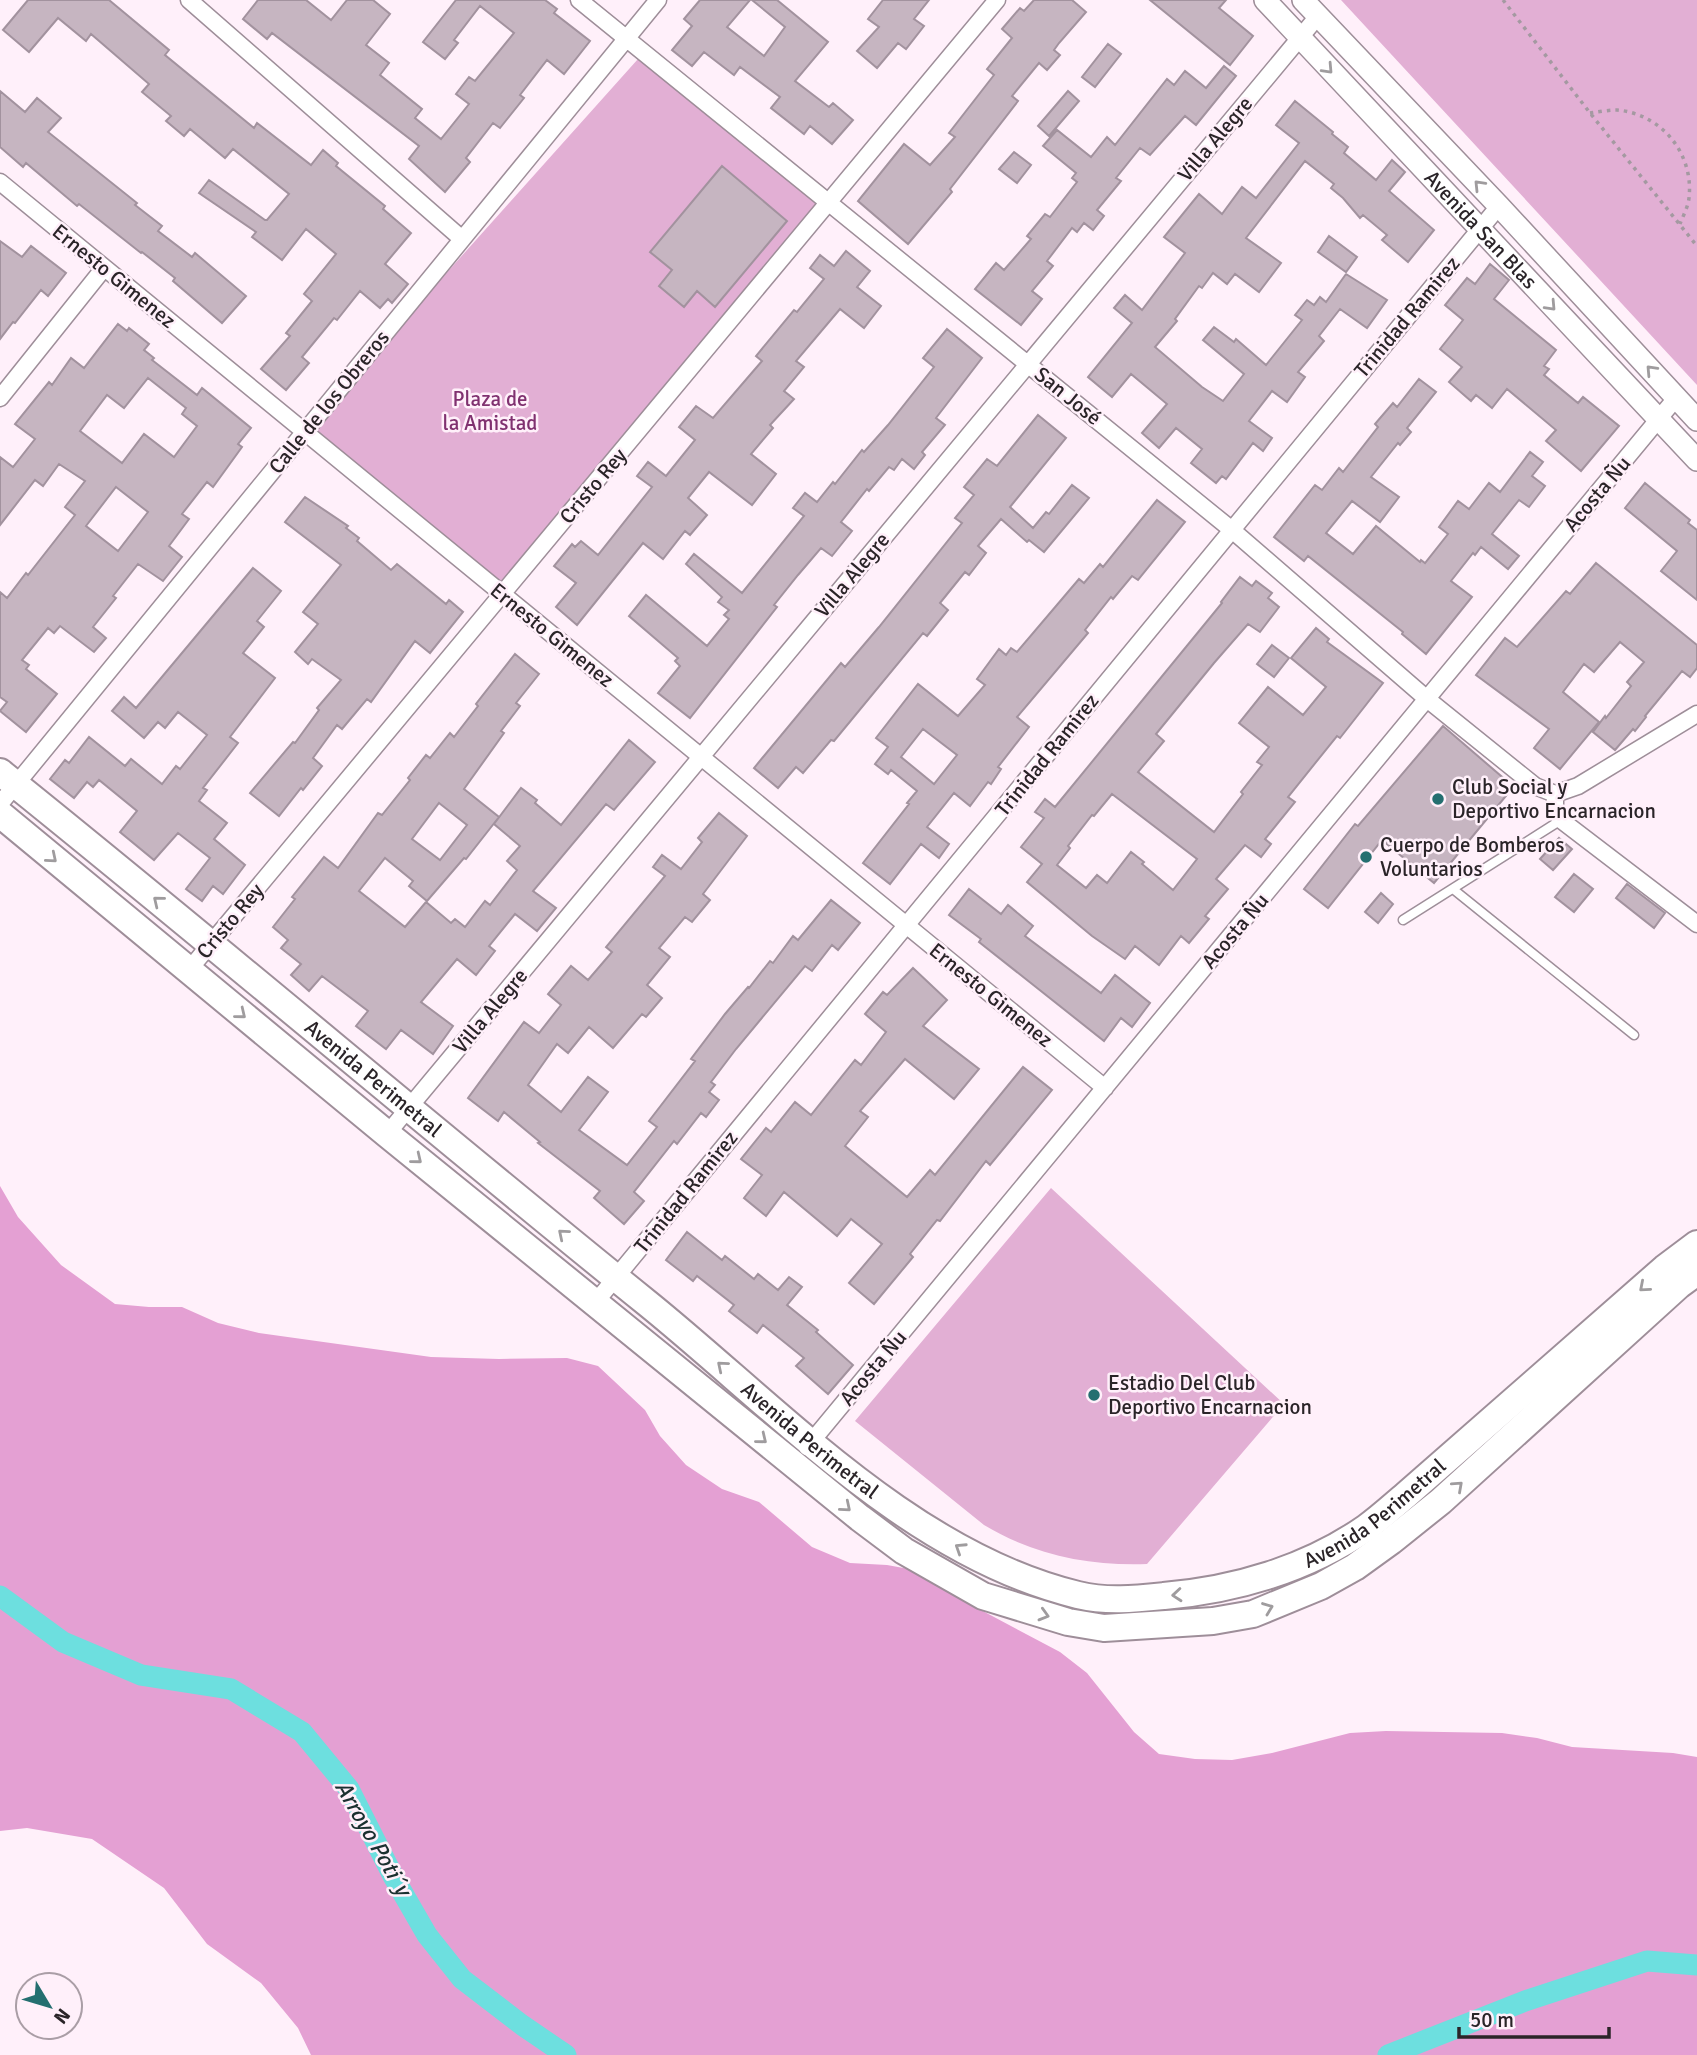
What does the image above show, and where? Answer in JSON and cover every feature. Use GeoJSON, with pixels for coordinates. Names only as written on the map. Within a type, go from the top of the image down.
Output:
{"type":"FeatureCollection","features":[{"type":"Feature","properties":{"kind":"main road","name":"Avenida Perimetral"},"geometry":{"type":"LineString","coordinates":[[5,787],[211,944],[811,1442],[886,1500],[969,1555],[1001,1570],[1079,1595],[1117,1601],[1204,1593],[1301,1564],[1367,1527],[1665,1268],[1697,1244]]}},
{"type":"Feature","properties":{"kind":"main road","name":"Avenida Perimetral"},"geometry":{"type":"LineString","coordinates":[[0,814],[594,1304],[904,1551],[983,1596],[1068,1622],[1104,1628],[1213,1621],[1253,1614],[1321,1586],[1355,1567],[1441,1501],[1679,1285],[1697,1272]]}},
{"type":"Feature","properties":{"kind":"street"},"geometry":{"type":"LineString","coordinates":[[188,0],[462,239]]}},
{"type":"Feature","properties":{"kind":"street","name":"San José"},"geometry":{"type":"LineString","coordinates":[[579,0],[1232,530],[1427,699],[1535,786],[1555,794]]}},
{"type":"Feature","properties":{"kind":"street","name":"Calle de los Obreros"},"geometry":{"type":"LineString","coordinates":[[5,787],[306,431],[658,0]]}},
{"type":"Feature","properties":{"kind":"street","name":"Cristo Rey"},"geometry":{"type":"LineString","coordinates":[[188,971],[997,0]]}},
{"type":"Feature","properties":{"kind":"street","name":"Avenida San Blas"},"geometry":{"type":"LineString","coordinates":[[1265,0],[1697,460]]}},
{"type":"Feature","properties":{"kind":"street","name":"Avenida San Blas"},"geometry":{"type":"LineString","coordinates":[[1310,8],[1499,206],[1697,420]]}},
{"type":"Feature","properties":{"kind":"street","name":"Villa Alegre"},"geometry":{"type":"LineString","coordinates":[[387,1134],[1299,38],[1310,8]]}},
{"type":"Feature","properties":{"kind":"street","name":"Ernesto Gimenez"},"geometry":{"type":"LineString","coordinates":[[0,183],[1105,1088]]}},
{"type":"Feature","properties":{"kind":"street","name":"Trinidad Ramirez"},"geometry":{"type":"LineString","coordinates":[[594,1304],[1499,206]]}},
{"type":"Feature","properties":{"kind":"street"},"geometry":{"type":"LineString","coordinates":[[0,398],[104,268]]}},
{"type":"Feature","properties":{"kind":"street","name":"Acosta Ñu"},"geometry":{"type":"LineString","coordinates":[[793,1464],[1676,398]]}},
{"type":"Feature","properties":{"kind":"street"},"geometry":{"type":"LineString","coordinates":[[1697,714],[1577,786],[1555,794],[1555,810],[1561,820],[1697,924]]}},
{"type":"Feature","properties":{"kind":"lane"},"geometry":{"type":"LineString","coordinates":[[1403,920],[1561,820]]}},
{"type":"Feature","properties":{"kind":"lane"},"geometry":{"type":"LineString","coordinates":[[1453,889],[1634,1035]]}},
{"type":"Feature","properties":{"kind":"path"},"geometry":{"type":"LineString","coordinates":[[1503,0],[1697,246]]}},
{"type":"Feature","properties":{"kind":"path"},"geometry":{"type":"LineString","coordinates":[[1590,113],[1616,110],[1641,115],[1663,128],[1672,139],[1680,149],[1689,174],[1689,200],[1680,225]]}},
{"type":"Feature","properties":{"kind":"green space"},"geometry":{"type":"Polygon","coordinates":[[[1341,0],[1697,0],[1697,385],[1341,0]]]}},
{"type":"Feature","properties":{"kind":"green space","name":"Plaza de la Amistad"},"geometry":{"type":"Polygon","coordinates":[[[638,59],[820,206],[502,594],[305,431],[638,59]]]}},
{"type":"Feature","properties":{"kind":"green space","name":"Estadio Del Club Deportivo Encarnacion"},"geometry":{"type":"Polygon","coordinates":[[[1051,1188],[1284,1404],[1147,1564],[1104,1563],[1063,1556],[1022,1544],[1003,1535],[984,1525],[855,1421],[1051,1188]]]}},
{"type":"Feature","properties":{"kind":"shaded area"},"geometry":{"type":"Polygon","coordinates":[[[0,1186],[18,1217],[61,1265],[115,1304],[182,1307],[218,1323],[259,1333],[431,1357],[567,1358],[598,1366],[645,1410],[660,1436],[686,1465],[722,1489],[759,1502],[812,1547],[850,1563],[887,1565],[920,1571],[979,1609],[1060,1652],[1087,1673],[1134,1732],[1159,1754],[1232,1760],[1350,1733],[1386,1731],[1502,1733],[1572,1747],[1697,1757],[1697,2055],[311,2055],[298,2028],[261,1983],[207,1944],[164,1888],[92,1839],[27,1828],[0,1831],[0,1186]]]}},
{"type":"Feature","properties":{"kind":"building"},"geometry":{"type":"Polygon","coordinates":[[[28,0],[109,0],[169,50],[165,55],[254,128],[257,123],[311,165],[323,150],[338,163],[336,166],[385,206],[383,209],[411,233],[385,264],[408,284],[392,303],[388,299],[380,308],[360,291],[302,357],[309,363],[286,390],[261,369],[290,336],[286,333],[312,301],[304,294],[336,254],[306,229],[282,260],[252,237],[256,232],[199,193],[209,180],[265,220],[289,194],[233,149],[225,158],[190,129],[184,136],[166,121],[171,116],[142,92],[149,84],[91,34],[86,41],[58,18],[29,52],[3,30],[28,0]]]}},
{"type":"Feature","properties":{"kind":"building"},"geometry":{"type":"Polygon","coordinates":[[[258,0],[306,0],[331,20],[347,0],[373,0],[390,14],[366,45],[389,63],[380,75],[422,109],[415,118],[441,139],[469,104],[456,94],[469,77],[475,81],[514,33],[480,6],[454,40],[458,43],[445,59],[423,42],[456,0],[545,0],[557,9],[554,13],[590,41],[564,74],[547,60],[520,95],[524,98],[500,128],[493,123],[466,158],[470,162],[445,192],[409,159],[419,146],[272,33],[267,39],[243,19],[258,0]]]}},
{"type":"Feature","properties":{"kind":"building"},"geometry":{"type":"Polygon","coordinates":[[[700,0],[750,0],[727,27],[764,56],[785,27],[752,0],[777,0],[828,42],[795,81],[829,107],[833,103],[853,120],[832,144],[810,126],[804,134],[771,108],[780,97],[740,67],[734,75],[704,52],[692,66],[672,50],[692,26],[684,19],[700,0]]]}},
{"type":"Feature","properties":{"kind":"building"},"geometry":{"type":"Polygon","coordinates":[[[883,0],[929,0],[914,19],[924,26],[906,49],[898,43],[877,68],[857,51],[879,27],[868,19],[883,0]]]}},
{"type":"Feature","properties":{"kind":"building"},"geometry":{"type":"Polygon","coordinates":[[[1034,0],[1072,0],[1086,12],[1054,50],[1060,55],[1047,70],[1039,63],[1012,96],[1018,101],[950,189],[952,192],[908,244],[858,201],[904,144],[930,165],[955,137],[949,133],[994,75],[987,69],[1012,38],[1002,29],[1020,8],[1024,11],[1034,0]]]}},
{"type":"Feature","properties":{"kind":"building"},"geometry":{"type":"Polygon","coordinates":[[[1150,0],[1226,0],[1219,8],[1253,36],[1230,65],[1150,0]]]}},
{"type":"Feature","properties":{"kind":"building"},"geometry":{"type":"Polygon","coordinates":[[[1108,44],[1121,54],[1095,87],[1082,77],[1108,44]]]}},
{"type":"Feature","properties":{"kind":"building"},"geometry":{"type":"Polygon","coordinates":[[[1224,66],[1236,76],[1196,125],[1185,116],[1150,155],[1140,148],[1116,178],[1121,181],[1097,210],[1104,216],[1093,230],[1084,223],[1077,232],[1072,228],[1047,261],[1053,266],[1032,291],[1042,299],[1021,325],[975,289],[996,263],[1004,270],[1031,239],[1027,236],[1045,214],[1050,217],[1077,182],[1072,178],[1076,173],[1043,146],[1057,130],[1091,157],[1107,137],[1115,145],[1167,79],[1174,85],[1185,71],[1206,88],[1224,66]]]}},
{"type":"Feature","properties":{"kind":"building"},"geometry":{"type":"Polygon","coordinates":[[[0,91],[25,112],[37,98],[61,118],[48,132],[137,203],[135,205],[162,226],[158,231],[192,257],[195,253],[246,296],[222,323],[173,281],[175,278],[79,204],[77,206],[26,163],[23,167],[0,147],[0,91]]]}},
{"type":"Feature","properties":{"kind":"building"},"geometry":{"type":"Polygon","coordinates":[[[1068,91],[1079,101],[1049,136],[1038,126],[1068,91]]]}},
{"type":"Feature","properties":{"kind":"building"},"geometry":{"type":"Polygon","coordinates":[[[1295,101],[1333,132],[1332,134],[1348,147],[1344,153],[1376,180],[1392,160],[1405,172],[1389,191],[1434,230],[1408,262],[1382,240],[1387,235],[1363,215],[1360,218],[1331,188],[1334,184],[1305,161],[1246,238],[1281,263],[1259,292],[1235,274],[1227,284],[1213,273],[1202,288],[1199,286],[1175,319],[1177,321],[1155,347],[1223,401],[1244,374],[1203,340],[1214,327],[1234,342],[1236,339],[1266,365],[1302,320],[1295,315],[1307,300],[1314,305],[1320,297],[1326,302],[1346,274],[1387,300],[1367,328],[1340,309],[1319,336],[1324,341],[1298,372],[1305,377],[1287,402],[1272,391],[1249,421],[1272,438],[1263,451],[1253,443],[1226,479],[1222,476],[1216,483],[1191,463],[1202,449],[1176,428],[1159,448],[1142,433],[1167,404],[1131,374],[1112,397],[1088,377],[1132,323],[1114,308],[1125,295],[1142,310],[1185,253],[1164,237],[1199,194],[1222,214],[1242,187],[1256,198],[1299,143],[1276,125],[1295,101]]]}},
{"type":"Feature","properties":{"kind":"building"},"geometry":{"type":"Polygon","coordinates":[[[1014,152],[1031,165],[1017,183],[999,169],[1014,152]]]}},
{"type":"Feature","properties":{"kind":"building"},"geometry":{"type":"Polygon","coordinates":[[[722,166],[787,221],[715,307],[697,291],[684,307],[659,286],[672,270],[650,252],[722,166]]]}},
{"type":"Feature","properties":{"kind":"building"},"geometry":{"type":"Polygon","coordinates":[[[1329,236],[1357,257],[1346,272],[1318,252],[1329,236]]]}},
{"type":"Feature","properties":{"kind":"building"},"geometry":{"type":"Polygon","coordinates":[[[0,241],[22,257],[31,246],[66,273],[48,296],[41,290],[0,339],[0,241]]]}},
{"type":"Feature","properties":{"kind":"building"},"geometry":{"type":"Polygon","coordinates":[[[846,251],[870,271],[857,287],[881,306],[864,328],[840,309],[796,361],[804,367],[784,391],[794,399],[770,425],[773,428],[751,454],[776,474],[752,505],[709,472],[688,498],[707,515],[690,535],[685,531],[663,559],[643,543],[577,625],[556,607],[576,583],[554,566],[572,544],[575,547],[581,541],[598,555],[652,487],[637,476],[648,462],[666,476],[695,440],[679,427],[696,406],[713,418],[762,361],[756,356],[824,279],[810,268],[820,255],[834,266],[846,251]]]}},
{"type":"Feature","properties":{"kind":"building"},"geometry":{"type":"Polygon","coordinates":[[[1490,264],[1509,280],[1494,299],[1556,350],[1544,366],[1549,369],[1544,375],[1578,403],[1583,397],[1619,426],[1581,471],[1546,441],[1556,430],[1507,389],[1492,408],[1476,395],[1471,401],[1449,382],[1462,367],[1440,349],[1463,320],[1445,305],[1467,278],[1475,284],[1490,264]]]}},
{"type":"Feature","properties":{"kind":"building"},"geometry":{"type":"Polygon","coordinates":[[[118,324],[127,331],[129,328],[149,344],[144,350],[154,358],[152,360],[197,395],[202,388],[251,428],[238,444],[242,447],[213,487],[207,482],[182,514],[189,519],[169,546],[182,557],[163,581],[138,564],[93,627],[106,638],[94,652],[60,626],[54,633],[48,628],[22,660],[29,665],[26,669],[57,694],[26,732],[0,711],[7,702],[0,697],[0,592],[7,598],[75,515],[65,507],[85,481],[59,464],[43,486],[35,480],[0,525],[0,457],[13,467],[35,439],[15,424],[49,382],[52,385],[71,358],[84,368],[118,324]],[[148,378],[124,408],[107,395],[80,431],[122,463],[144,434],[174,457],[197,426],[182,414],[186,408],[148,378]],[[116,487],[86,526],[118,551],[148,512],[116,487]]]}},
{"type":"Feature","properties":{"kind":"building"},"geometry":{"type":"Polygon","coordinates":[[[947,329],[982,358],[936,418],[945,425],[922,452],[925,455],[914,469],[902,459],[894,470],[889,467],[869,491],[867,489],[841,522],[852,531],[832,556],[821,548],[774,605],[777,607],[690,718],[658,693],[680,666],[675,661],[678,658],[629,616],[646,595],[707,646],[729,619],[724,615],[729,610],[718,602],[722,597],[686,564],[694,554],[742,593],[804,516],[793,508],[805,493],[817,502],[862,450],[864,452],[888,425],[934,367],[923,358],[947,329]]]}},
{"type":"Feature","properties":{"kind":"building"},"geometry":{"type":"Polygon","coordinates":[[[1419,379],[1436,392],[1407,428],[1411,432],[1400,445],[1398,443],[1371,477],[1399,497],[1380,522],[1352,501],[1326,533],[1353,554],[1376,526],[1420,562],[1421,560],[1425,563],[1448,534],[1439,527],[1458,501],[1469,509],[1489,483],[1500,492],[1530,452],[1543,462],[1532,476],[1545,486],[1529,507],[1519,500],[1492,534],[1519,556],[1508,569],[1481,547],[1451,581],[1472,597],[1426,654],[1402,634],[1403,632],[1308,556],[1304,561],[1274,537],[1315,485],[1322,490],[1339,468],[1343,472],[1378,427],[1375,424],[1393,403],[1397,407],[1419,379]]]}},
{"type":"Feature","properties":{"kind":"building"},"geometry":{"type":"Polygon","coordinates":[[[1038,415],[1066,438],[1010,507],[1033,528],[1046,512],[1049,514],[1072,485],[1089,498],[1044,552],[1029,540],[1027,542],[1001,519],[978,546],[986,553],[969,575],[965,572],[940,603],[948,610],[927,636],[923,633],[834,741],[831,740],[803,773],[796,767],[778,788],[754,768],[841,663],[845,667],[879,627],[962,523],[955,518],[974,495],[964,487],[987,459],[997,466],[1038,415]]]}},
{"type":"Feature","properties":{"kind":"building"},"geometry":{"type":"Polygon","coordinates":[[[1645,483],[1690,520],[1688,523],[1697,530],[1697,600],[1661,571],[1677,551],[1625,508],[1645,483]]]}},
{"type":"Feature","properties":{"kind":"building"},"geometry":{"type":"Polygon","coordinates":[[[305,497],[348,526],[346,528],[359,538],[357,541],[391,570],[397,564],[446,604],[449,600],[463,612],[430,653],[415,641],[371,702],[367,699],[342,729],[337,725],[313,758],[322,766],[279,816],[250,793],[293,742],[295,743],[319,710],[317,708],[341,680],[312,659],[308,664],[295,652],[318,624],[303,612],[341,565],[285,522],[305,497]]]}},
{"type":"Feature","properties":{"kind":"building"},"geometry":{"type":"Polygon","coordinates":[[[1157,500],[1185,522],[1138,580],[1132,576],[1113,599],[1111,597],[1085,630],[1088,633],[1017,717],[1029,727],[998,767],[1001,769],[991,784],[988,782],[970,806],[954,793],[927,827],[949,844],[939,858],[921,844],[890,884],[863,863],[917,791],[891,770],[888,774],[875,764],[888,747],[876,738],[918,684],[958,716],[985,685],[977,679],[999,649],[1006,655],[1011,648],[1017,652],[1079,579],[1084,583],[1100,564],[1103,567],[1157,500]],[[923,729],[901,757],[934,784],[957,755],[923,729]]]}},
{"type":"Feature","properties":{"kind":"building"},"geometry":{"type":"Polygon","coordinates":[[[1596,563],[1697,645],[1697,668],[1690,677],[1682,671],[1635,731],[1633,729],[1615,750],[1593,732],[1631,686],[1627,682],[1644,662],[1620,642],[1594,672],[1584,664],[1563,692],[1599,722],[1560,769],[1534,748],[1549,729],[1476,675],[1505,638],[1517,647],[1566,591],[1570,594],[1596,563]]]}},
{"type":"Feature","properties":{"kind":"building"},"geometry":{"type":"Polygon","coordinates":[[[253,568],[281,591],[257,621],[264,627],[243,653],[275,678],[230,737],[238,743],[203,788],[207,790],[199,801],[227,823],[214,839],[245,865],[223,894],[213,886],[202,901],[186,889],[210,858],[178,833],[154,860],[120,832],[137,811],[99,780],[93,787],[87,782],[74,798],[50,779],[65,760],[69,763],[89,737],[125,766],[131,759],[162,784],[176,766],[180,769],[207,735],[178,712],[165,728],[158,722],[144,738],[112,711],[124,697],[136,708],[253,568]]]}},
{"type":"Feature","properties":{"kind":"building"},"geometry":{"type":"Polygon","coordinates":[[[1240,577],[1252,586],[1256,581],[1272,593],[1268,598],[1279,607],[1260,632],[1248,624],[1214,663],[1156,734],[1164,741],[1138,772],[1214,832],[1262,765],[1257,762],[1269,747],[1239,723],[1268,687],[1303,715],[1326,687],[1291,658],[1316,628],[1329,639],[1327,642],[1383,683],[1340,738],[1337,736],[1288,797],[1295,802],[1265,839],[1271,844],[1261,857],[1245,845],[1216,879],[1228,889],[1205,916],[1209,919],[1189,943],[1181,936],[1159,965],[1135,946],[1125,959],[1092,936],[1027,882],[1042,864],[1021,847],[1044,818],[1035,812],[1045,799],[1055,807],[1240,577]],[[1112,794],[1094,816],[1092,815],[1057,865],[1086,888],[1097,875],[1107,883],[1131,852],[1173,890],[1197,859],[1112,794]]]}},
{"type":"Feature","properties":{"kind":"building"},"geometry":{"type":"Polygon","coordinates":[[[1272,645],[1289,658],[1274,677],[1257,664],[1272,645]]]}},
{"type":"Feature","properties":{"kind":"building"},"geometry":{"type":"Polygon","coordinates":[[[515,654],[539,674],[516,703],[520,706],[501,731],[504,733],[464,789],[499,817],[466,859],[464,858],[427,901],[409,886],[413,881],[385,858],[359,891],[405,927],[426,902],[451,923],[455,919],[465,927],[485,901],[490,905],[517,870],[507,861],[520,846],[494,824],[521,788],[561,825],[629,740],[655,762],[614,810],[606,804],[533,891],[556,908],[537,931],[515,914],[489,946],[495,951],[476,975],[457,959],[421,1002],[453,1026],[433,1054],[401,1030],[386,1049],[356,1026],[368,1011],[322,976],[309,991],[291,975],[301,964],[281,948],[288,940],[273,927],[295,899],[292,897],[324,857],[338,868],[378,813],[382,815],[410,780],[408,778],[426,755],[430,758],[450,733],[454,737],[478,706],[476,704],[515,654]],[[439,803],[412,839],[440,860],[467,825],[439,803]]]}},
{"type":"Feature","properties":{"kind":"building","name":"Club Social y Deportivo Encarnacion"},"geometry":{"type":"Polygon","coordinates":[[[1443,726],[1508,782],[1505,786],[1510,791],[1434,883],[1382,840],[1328,908],[1304,889],[1355,824],[1358,826],[1443,726]]]}},
{"type":"Feature","properties":{"kind":"building"},"geometry":{"type":"Polygon","coordinates":[[[719,813],[747,836],[703,894],[710,900],[692,922],[685,917],[659,948],[670,957],[647,985],[662,998],[646,1017],[642,1014],[613,1048],[589,1027],[568,1053],[557,1044],[528,1085],[561,1112],[588,1077],[608,1092],[579,1130],[627,1165],[657,1127],[649,1121],[695,1061],[691,1059],[725,1014],[770,961],[773,963],[793,936],[798,940],[831,900],[860,923],[838,950],[832,945],[812,971],[805,966],[736,1049],[711,1082],[715,1085],[709,1092],[719,1100],[706,1117],[701,1113],[677,1144],[674,1141],[634,1192],[644,1201],[624,1224],[594,1198],[600,1191],[538,1143],[540,1142],[504,1112],[498,1121],[468,1098],[524,1022],[539,1033],[561,1005],[548,994],[571,966],[588,980],[612,952],[606,947],[665,876],[653,867],[662,855],[681,869],[702,842],[698,838],[719,813]]]}},
{"type":"Feature","properties":{"kind":"building"},"geometry":{"type":"Polygon","coordinates":[[[1559,838],[1572,849],[1553,870],[1540,859],[1559,838]]]}},
{"type":"Feature","properties":{"kind":"building"},"geometry":{"type":"Polygon","coordinates":[[[1574,874],[1593,889],[1574,912],[1555,897],[1574,874]]]}},
{"type":"Feature","properties":{"kind":"building"},"geometry":{"type":"Polygon","coordinates":[[[1627,884],[1665,913],[1654,928],[1616,898],[1627,884]]]}},
{"type":"Feature","properties":{"kind":"building"},"geometry":{"type":"Polygon","coordinates":[[[969,889],[1001,914],[1008,905],[1033,926],[1025,936],[1101,993],[1115,975],[1150,1003],[1132,1027],[1121,1018],[1104,1041],[949,915],[969,889]]]}},
{"type":"Feature","properties":{"kind":"building"},"geometry":{"type":"Polygon","coordinates":[[[1381,893],[1393,904],[1378,923],[1365,912],[1381,893]]]}},
{"type":"Feature","properties":{"kind":"building"},"geometry":{"type":"Polygon","coordinates":[[[913,968],[947,1000],[923,1026],[979,1069],[954,1099],[905,1059],[860,1111],[868,1117],[845,1146],[907,1197],[930,1170],[935,1175],[1023,1067],[1052,1090],[990,1165],[986,1161],[940,1221],[937,1220],[910,1254],[913,1257],[874,1304],[849,1283],[882,1244],[851,1219],[837,1236],[784,1192],[766,1216],[744,1198],[762,1175],[741,1159],[766,1128],[771,1132],[795,1102],[811,1115],[855,1060],[861,1065],[886,1032],[865,1014],[883,992],[887,995],[913,968]]]}},
{"type":"Feature","properties":{"kind":"building"},"geometry":{"type":"Polygon","coordinates":[[[687,1232],[722,1260],[725,1256],[754,1279],[758,1274],[778,1290],[789,1277],[802,1287],[787,1305],[818,1330],[816,1332],[853,1365],[828,1394],[796,1366],[804,1358],[763,1325],[757,1333],[729,1311],[734,1305],[697,1276],[693,1281],[666,1260],[687,1232]]]}},
{"type":"Feature","properties":{"kind":"waterway","name":"Arroyo Poti´y"},"geometry":{"type":"LineString","coordinates":[[0,1596],[63,1642],[141,1675],[231,1689],[302,1732],[349,1789],[393,1876],[427,1935],[462,1979],[566,2055]]}},
{"type":"Feature","properties":{"kind":"waterway","name":"Arroyo Poti´y"},"geometry":{"type":"LineString","coordinates":[[1388,2055],[1525,2001],[1647,1961],[1697,1965]]}},
{"type":"Feature","properties":{"kind":"place","name":"Club Social y Deportivo Encarnacion"},"geometry":{"type":"Point","coordinates":[1438,799]}},
{"type":"Feature","properties":{"kind":"place","name":"Cuerpo de Bomberos Voluntarios"},"geometry":{"type":"Point","coordinates":[1366,857]}},
{"type":"Feature","properties":{"kind":"place","name":"Estadio Del Club Deportivo Encarnacion"},"geometry":{"type":"Point","coordinates":[1094,1395]}}]}
